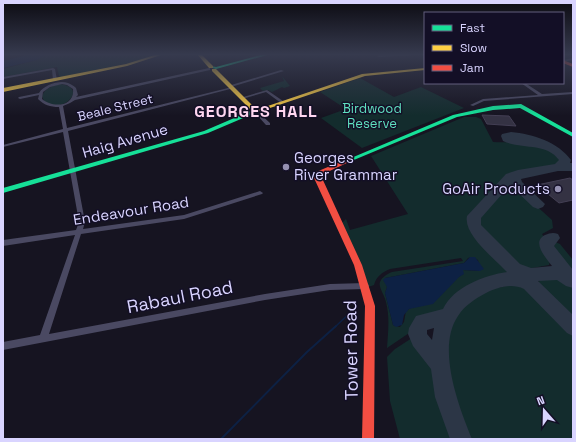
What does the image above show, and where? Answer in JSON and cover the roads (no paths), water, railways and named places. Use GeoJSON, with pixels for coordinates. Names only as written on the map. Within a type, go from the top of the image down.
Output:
{"type":"FeatureCollection","features":[{"type":"Feature","properties":{"kind":"street"},"geometry":{"type":"LineString","coordinates":[[3,78],[22,75]]}},
{"type":"Feature","properties":{"kind":"street"},"geometry":{"type":"LineString","coordinates":[[54,75],[55,80]]}},
{"type":"Feature","properties":{"kind":"street"},"geometry":{"type":"LineString","coordinates":[[3,90],[80,75]]}},
{"type":"Feature","properties":{"kind":"street"},"geometry":{"type":"LineString","coordinates":[[40,94],[41,100],[46,105],[61,106],[73,99],[182,75]]}},
{"type":"Feature","properties":{"kind":"street"},"geometry":{"type":"LineString","coordinates":[[219,75],[268,124]]}},
{"type":"Feature","properties":{"kind":"street","name":"Beale Street"},"geometry":{"type":"LineString","coordinates":[[3,146],[231,87],[270,75]]}},
{"type":"Feature","properties":{"kind":"street","name":"Haig Avenue"},"geometry":{"type":"LineString","coordinates":[[3,191],[210,130],[255,111],[364,75]]}},
{"type":"Feature","properties":{"kind":"street"},"geometry":{"type":"LineString","coordinates":[[20,98],[40,94],[52,85],[62,83],[73,87],[76,92],[73,99]]}},
{"type":"Feature","properties":{"kind":"street"},"geometry":{"type":"LineString","coordinates":[[524,84],[541,96]]}},
{"type":"Feature","properties":{"kind":"street"},"geometry":{"type":"LineString","coordinates":[[242,98],[267,91],[282,102]]}},
{"type":"Feature","properties":{"kind":"street"},"geometry":{"type":"LineString","coordinates":[[472,105],[483,100],[573,93]]}},
{"type":"Feature","properties":{"kind":"street"},"geometry":{"type":"LineString","coordinates":[[43,339],[82,219],[61,106]]}},
{"type":"Feature","properties":{"kind":"street","name":"Tower Road"},"geometry":{"type":"LineString","coordinates":[[368,439],[370,306],[358,265],[318,178],[318,174],[455,116],[488,109],[521,106],[573,135]]}},
{"type":"Feature","properties":{"kind":"street","name":"Endeavour Road"},"geometry":{"type":"LineString","coordinates":[[3,243],[184,217],[260,193]]}},
{"type":"Feature","properties":{"kind":"street","name":"Rabaul Road"},"geometry":{"type":"LineString","coordinates":[[3,346],[265,297],[330,287],[364,286]]}},
{"type":"Feature","properties":{"kind":"water"},"geometry":{"type":"Polygon","coordinates":[[[470,257],[475,257],[484,269],[480,271],[463,270],[464,274],[459,277],[433,304],[409,309],[404,315],[402,325],[396,327],[393,325],[385,293],[387,287],[383,280],[385,278],[464,263],[470,257]]]}},
{"type":"Feature","properties":{"kind":"waterway"},"geometry":{"type":"LineString","coordinates":[[335,327],[354,309]]}},
{"type":"Feature","properties":{"kind":"waterway"},"geometry":{"type":"LineString","coordinates":[[221,439],[307,352],[336,326]]}},
{"type":"Feature","properties":{"kind":"place","name":"Georges River Grammar"},"geometry":{"type":"Point","coordinates":[286,167]}},
{"type":"Feature","properties":{"kind":"place","name":"GoAir Products"},"geometry":{"type":"Point","coordinates":[558,189]}},
{"type":"Feature","properties":{"kind":"district","name":"GEORGES HALL"},"geometry":{"type":"Point","coordinates":[256,111]}},
{"type":"Feature","properties":{"kind":"park label","name":"Birdwood Reserve"},"geometry":{"type":"Point","coordinates":[372,116]}}]}
